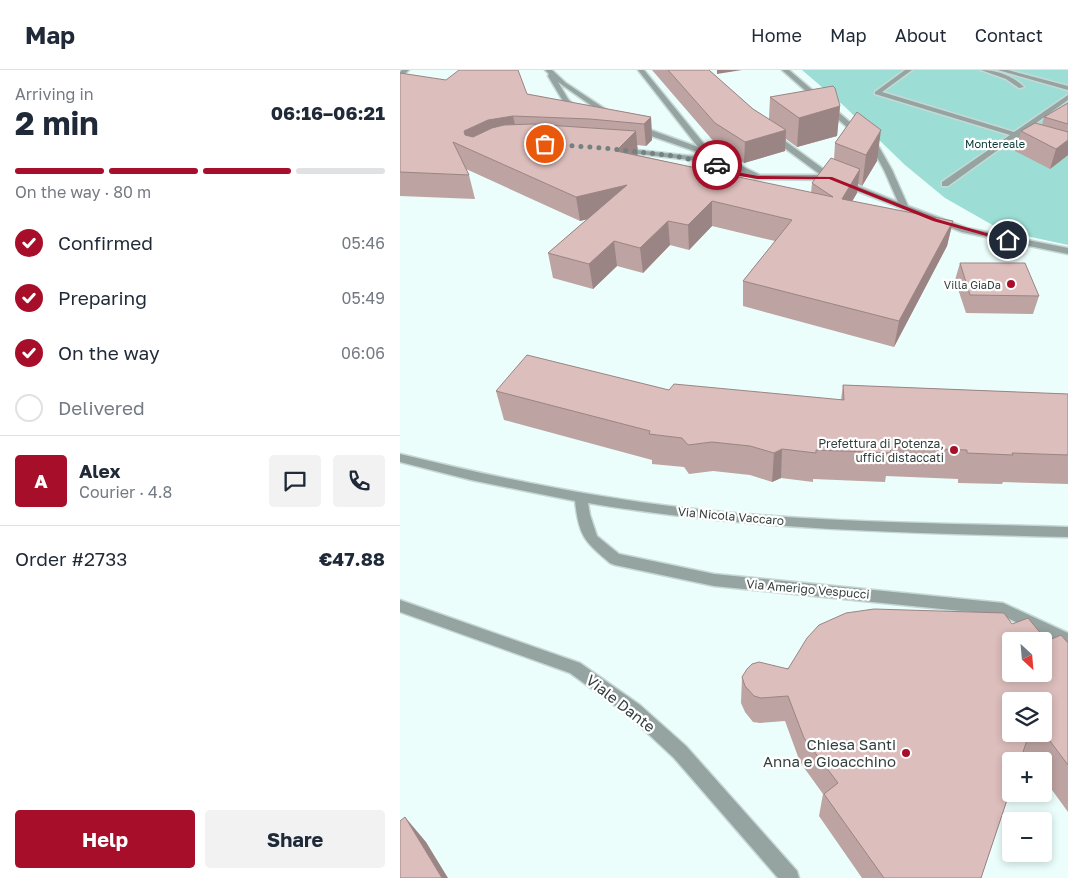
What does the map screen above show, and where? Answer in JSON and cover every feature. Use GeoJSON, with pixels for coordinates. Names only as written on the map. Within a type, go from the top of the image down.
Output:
{"type":"FeatureCollection","features":[{"type":"Feature","properties":{"kind":"street"},"geometry":{"type":"LineString","coordinates":[[400,76],[406,70]]}},
{"type":"Feature","properties":{"kind":"street"},"geometry":{"type":"LineString","coordinates":[[640,70],[706,152]]}},
{"type":"Feature","properties":{"kind":"street"},"geometry":{"type":"LineString","coordinates":[[785,70],[876,149],[888,170],[904,207]]}},
{"type":"Feature","properties":{"kind":"street"},"geometry":{"type":"LineString","coordinates":[[909,70],[877,93],[1068,150]]}},
{"type":"Feature","properties":{"kind":"street"},"geometry":{"type":"LineString","coordinates":[[984,70],[1008,78],[1022,87]]}},
{"type":"Feature","properties":{"kind":"street"},"geometry":{"type":"LineString","coordinates":[[1001,70],[1068,88]]}},
{"type":"Feature","properties":{"kind":"street"},"geometry":{"type":"LineString","coordinates":[[548,71],[628,127],[706,152],[758,178]]}},
{"type":"Feature","properties":{"kind":"street"},"geometry":{"type":"LineString","coordinates":[[548,71],[565,100],[583,118]]}},
{"type":"Feature","properties":{"kind":"street"},"geometry":{"type":"LineString","coordinates":[[945,184],[1068,96]]}},
{"type":"Feature","properties":{"kind":"street"},"geometry":{"type":"LineString","coordinates":[[766,131],[830,178],[965,230],[1068,252]]}},
{"type":"Feature","properties":{"kind":"street"},"geometry":{"type":"LineString","coordinates":[[613,148],[691,158],[710,162],[741,174],[758,178],[830,178]]}},
{"type":"Feature","properties":{"kind":"street","name":"Via Nicola Vaccaro"},"geometry":{"type":"LineString","coordinates":[[400,458],[581,498],[687,513],[776,521],[1068,532]]}},
{"type":"Feature","properties":{"kind":"street","name":"Via Amerigo Vespucci"},"geometry":{"type":"LineString","coordinates":[[581,498],[583,515],[591,539],[615,559],[714,580],[1004,609],[1068,640]]}},
{"type":"Feature","properties":{"kind":"street","name":"Viale Dante"},"geometry":{"type":"LineString","coordinates":[[400,606],[575,668],[634,710],[680,752],[790,878]]}},
{"type":"Feature","properties":{"kind":"green space","name":"Montereale"},"geometry":{"type":"Polygon","coordinates":[[[802,70],[1068,70],[1068,245],[1003,231],[945,198],[905,165],[844,106],[802,70]]]}},
{"type":"Feature","properties":{"kind":"building"},"geometry":{"type":"Polygon","coordinates":[[[459,70],[518,70],[527,94],[651,117],[644,124],[590,119],[513,116],[488,120],[464,131],[465,135],[473,137],[492,128],[504,125],[532,124],[636,131],[616,151],[833,197],[812,183],[831,158],[860,169],[842,199],[953,221],[899,321],[743,281],[792,220],[712,201],[688,225],[668,221],[640,248],[614,241],[589,264],[548,253],[627,185],[576,197],[453,142],[469,175],[400,172],[400,73],[446,80],[459,70]]]}},
{"type":"Feature","properties":{"kind":"building"},"geometry":{"type":"Polygon","coordinates":[[[668,70],[709,70],[753,109],[786,130],[745,142],[715,123],[668,70]]]}},
{"type":"Feature","properties":{"kind":"building"},"geometry":{"type":"Polygon","coordinates":[[[833,86],[840,106],[799,118],[770,97],[833,86]]]}},
{"type":"Feature","properties":{"kind":"building"},"geometry":{"type":"Polygon","coordinates":[[[1068,103],[1068,124],[1044,117],[1068,103]]]}},
{"type":"Feature","properties":{"kind":"building"},"geometry":{"type":"Polygon","coordinates":[[[857,112],[881,130],[866,155],[835,143],[857,112]]]}},
{"type":"Feature","properties":{"kind":"building"},"geometry":{"type":"Polygon","coordinates":[[[1035,123],[1068,132],[1068,140],[1056,149],[1021,131],[1035,123]]]}},
{"type":"Feature","properties":{"kind":"building"},"geometry":{"type":"Polygon","coordinates":[[[960,263],[1025,263],[1039,296],[970,295],[960,263]]]}},
{"type":"Feature","properties":{"kind":"building"},"geometry":{"type":"Polygon","coordinates":[[[527,355],[669,390],[674,384],[844,400],[843,385],[1068,394],[1068,455],[967,453],[967,450],[890,447],[891,453],[816,450],[816,453],[782,449],[774,453],[750,446],[712,442],[688,445],[682,438],[649,434],[650,431],[496,391],[527,355]]]}},
{"type":"Feature","properties":{"kind":"building","name":"Chiesa Santi Anna e Gioacchino"},"geometry":{"type":"Polygon","coordinates":[[[874,609],[1004,613],[1012,624],[1028,618],[1040,632],[1002,632],[1002,682],[1052,682],[1052,639],[1061,635],[1068,643],[1068,765],[1051,742],[1052,692],[1002,692],[1002,742],[1026,742],[1023,752],[1002,752],[1002,802],[1006,802],[981,878],[884,878],[824,794],[838,783],[804,738],[788,696],[761,698],[754,696],[745,686],[742,677],[752,664],[759,662],[788,669],[807,638],[819,625],[846,613],[874,609]]]}},
{"type":"Feature","properties":{"kind":"building"},"geometry":{"type":"Polygon","coordinates":[[[405,817],[442,878],[400,878],[400,821],[405,817]]]}},
{"type":"Feature","properties":{"kind":"way so far"},"geometry":{"type":"LineString","coordinates":[[545,144],[604,148],[691,158],[717,165]]}},
{"type":"Feature","properties":{"kind":"place","name":"Villa GiaDa"},"geometry":{"type":"Point","coordinates":[1011,284]}},
{"type":"Feature","properties":{"kind":"place","name":"Prefettura di Potenza, uffici distaccati"},"geometry":{"type":"Point","coordinates":[954,450]}},
{"type":"Feature","properties":{"kind":"place","name":"Chiesa Santi Anna e Gioacchino"},"geometry":{"type":"Point","coordinates":[906,753]}},
{"type":"Feature","properties":{"kind":"route"},"geometry":{"type":"LineString","coordinates":[[717,165],[758,178],[830,178],[935,220],[965,230],[1008,240]]}}]}
